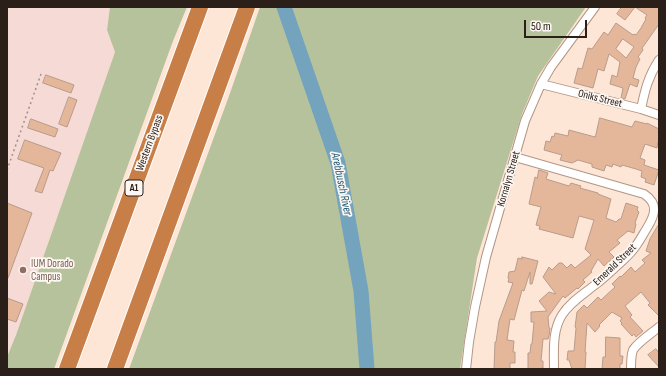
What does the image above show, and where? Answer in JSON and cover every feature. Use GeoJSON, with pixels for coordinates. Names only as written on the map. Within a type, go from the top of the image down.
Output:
{"type":"FeatureCollection","features":[{"type":"Feature","properties":{"kind":"highway","name":"Western Bypass"},"geometry":{"type":"LineString","coordinates":[[67,369],[200,7]]}},
{"type":"Feature","properties":{"kind":"highway"},"geometry":{"type":"LineString","coordinates":[[115,369],[247,7]]}},
{"type":"Feature","properties":{"kind":"street","name":"Kornalyn Street"},"geometry":{"type":"LineString","coordinates":[[466,369],[475,307],[486,257],[526,121],[541,84],[551,67],[595,7]]}},
{"type":"Feature","properties":{"kind":"street"},"geometry":{"type":"LineString","coordinates":[[641,109],[647,82],[659,60]]}},
{"type":"Feature","properties":{"kind":"street","name":"Oniks Street"},"geometry":{"type":"LineString","coordinates":[[541,84],[641,109],[659,115]]}},
{"type":"Feature","properties":{"kind":"street","name":"Emerald Street"},"geometry":{"type":"LineString","coordinates":[[515,157],[644,194],[651,198],[653,203],[654,209],[650,223],[631,253],[598,283],[570,305],[562,314],[555,329],[554,369]]}},
{"type":"Feature","properties":{"kind":"street"},"geometry":{"type":"LineString","coordinates":[[631,369],[634,350],[659,326]]}},
{"type":"Feature","properties":{"kind":"path"},"geometry":{"type":"LineString","coordinates":[[7,170],[41,74]]}},
{"type":"Feature","properties":{"kind":"shaded area"},"geometry":{"type":"Polygon","coordinates":[[[7,7],[110,7],[107,30],[115,52],[7,357],[7,7]]]}},
{"type":"Feature","properties":{"kind":"green space"},"geometry":{"type":"Polygon","coordinates":[[[110,7],[187,7],[173,41],[54,369],[7,369],[7,357],[115,52],[107,30],[110,7]]]}},
{"type":"Feature","properties":{"kind":"green space"},"geometry":{"type":"Polygon","coordinates":[[[260,7],[586,7],[538,76],[522,114],[477,258],[460,369],[129,369],[260,7]]]}},
{"type":"Feature","properties":{"kind":"building"},"geometry":{"type":"Polygon","coordinates":[[[622,7],[635,7],[625,20],[617,14],[622,7]]]}},
{"type":"Feature","properties":{"kind":"building"},"geometry":{"type":"Polygon","coordinates":[[[635,7],[659,7],[659,24],[642,48],[643,50],[638,57],[640,59],[633,78],[639,80],[637,87],[630,84],[625,99],[621,98],[623,88],[610,84],[612,75],[617,77],[620,62],[609,54],[604,71],[598,69],[593,88],[574,83],[578,68],[582,69],[588,48],[592,49],[604,32],[608,35],[616,23],[633,35],[636,35],[647,15],[635,7]],[[623,39],[616,49],[626,58],[634,47],[623,39]]]}},
{"type":"Feature","properties":{"kind":"building"},"geometry":{"type":"Polygon","coordinates":[[[46,75],[74,85],[71,93],[43,83],[46,75]]]}},
{"type":"Feature","properties":{"kind":"building"},"geometry":{"type":"Polygon","coordinates":[[[69,97],[77,100],[67,127],[59,124],[69,97]]]}},
{"type":"Feature","properties":{"kind":"building"},"geometry":{"type":"Polygon","coordinates":[[[600,118],[632,127],[635,121],[647,123],[659,129],[659,142],[657,148],[645,144],[640,158],[645,160],[644,165],[659,170],[654,185],[645,182],[646,179],[641,177],[642,171],[636,169],[622,165],[621,167],[613,164],[612,167],[606,165],[604,171],[592,167],[592,164],[578,160],[572,163],[560,160],[562,155],[544,150],[546,141],[550,142],[555,133],[568,136],[569,130],[595,137],[600,118]]]}},
{"type":"Feature","properties":{"kind":"building"},"geometry":{"type":"Polygon","coordinates":[[[31,119],[58,129],[55,137],[28,128],[31,119]]]}},
{"type":"Feature","properties":{"kind":"building"},"geometry":{"type":"Polygon","coordinates":[[[25,140],[61,153],[53,171],[50,170],[42,193],[35,191],[44,168],[18,159],[25,140]]]}},
{"type":"Feature","properties":{"kind":"building"},"geometry":{"type":"Polygon","coordinates":[[[539,170],[548,173],[546,179],[569,186],[571,183],[581,186],[580,188],[598,193],[611,199],[606,218],[616,222],[621,219],[626,203],[638,207],[637,210],[639,212],[635,223],[634,233],[628,231],[617,240],[620,243],[609,252],[614,257],[604,266],[598,259],[591,271],[592,272],[583,280],[585,282],[565,298],[563,296],[550,314],[548,317],[550,328],[549,336],[548,339],[543,339],[541,361],[543,361],[543,368],[528,369],[528,353],[530,353],[532,344],[534,322],[531,322],[531,312],[547,311],[539,301],[549,292],[556,294],[543,277],[549,267],[552,270],[559,263],[562,263],[567,268],[571,264],[575,268],[591,255],[585,249],[594,220],[579,216],[573,238],[539,229],[540,226],[536,225],[541,207],[529,204],[535,177],[537,178],[539,170]]]}},
{"type":"Feature","properties":{"kind":"building"},"geometry":{"type":"Polygon","coordinates":[[[7,203],[32,213],[8,278],[7,278],[7,203]]]}},
{"type":"Feature","properties":{"kind":"building"},"geometry":{"type":"Polygon","coordinates":[[[659,224],[659,316],[648,305],[650,303],[641,292],[625,306],[632,315],[630,317],[643,331],[636,337],[634,334],[632,336],[621,324],[622,323],[620,321],[622,318],[612,312],[599,325],[600,326],[595,332],[587,323],[585,369],[572,369],[569,360],[567,360],[568,351],[574,351],[577,312],[584,305],[587,308],[598,297],[601,300],[615,287],[612,284],[631,267],[635,272],[645,263],[642,260],[651,253],[646,251],[650,239],[659,224]]]}},
{"type":"Feature","properties":{"kind":"building"},"geometry":{"type":"Polygon","coordinates":[[[522,257],[538,261],[532,284],[530,284],[530,272],[524,291],[522,290],[514,320],[510,319],[507,340],[514,341],[513,352],[515,352],[515,363],[510,363],[510,369],[494,369],[495,342],[499,321],[513,283],[508,282],[509,272],[515,271],[518,258],[522,259],[522,257]]]}},
{"type":"Feature","properties":{"kind":"building"},"geometry":{"type":"Polygon","coordinates":[[[7,298],[23,304],[16,322],[7,319],[7,298]]]}},
{"type":"Feature","properties":{"kind":"building"},"geometry":{"type":"Polygon","coordinates":[[[606,337],[620,338],[620,356],[623,356],[620,369],[602,369],[603,357],[605,357],[606,337]]]}},
{"type":"Feature","properties":{"kind":"building"},"geometry":{"type":"Polygon","coordinates":[[[656,349],[659,353],[659,367],[648,355],[656,349]]]}},
{"type":"Feature","properties":{"kind":"waterway","name":"Arebbusch River"},"geometry":{"type":"LineString","coordinates":[[284,7],[338,163],[361,291],[367,369]]}},
{"type":"Feature","properties":{"kind":"place","name":"IUM Dorado Campus"},"geometry":{"type":"Point","coordinates":[23,270]}}]}
